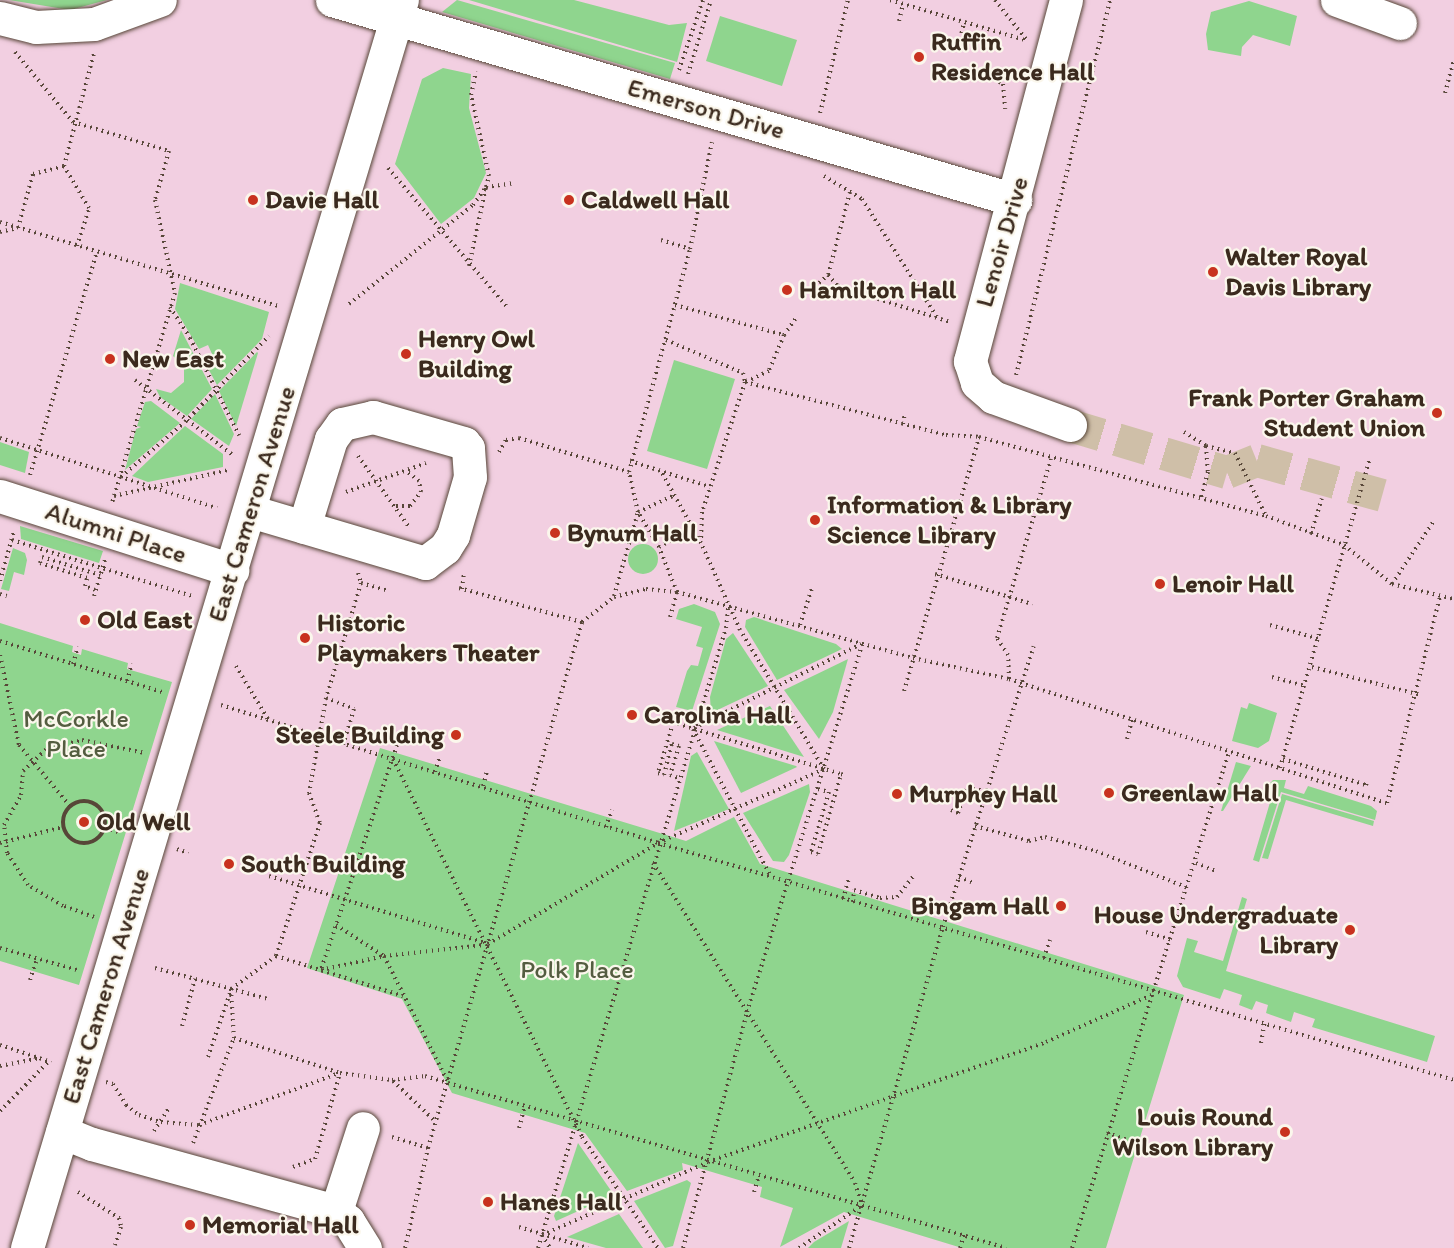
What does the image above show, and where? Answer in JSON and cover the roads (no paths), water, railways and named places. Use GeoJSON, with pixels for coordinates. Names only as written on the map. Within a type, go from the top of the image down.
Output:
{"type":"FeatureCollection","features":[{"type":"Feature","properties":{"kind":"street"},"geometry":{"type":"LineString","coordinates":[[10,21],[54,28],[94,24],[160,0]]}},
{"type":"Feature","properties":{"kind":"street","name":"Emerson Drive"},"geometry":{"type":"LineString","coordinates":[[332,0],[399,10],[1015,200]]}},
{"type":"Feature","properties":{"kind":"street","name":"Lenoir Drive"},"geometry":{"type":"LineString","coordinates":[[1066,0],[1015,200],[977,329],[970,367],[983,389],[1002,401],[1070,425]]}},
{"type":"Feature","properties":{"kind":"street"},"geometry":{"type":"LineString","coordinates":[[1337,0],[1400,23]]}},
{"type":"Feature","properties":{"kind":"street","name":"East Cameron Avenue"},"geometry":{"type":"LineString","coordinates":[[27,1248],[399,10]]}},
{"type":"Feature","properties":{"kind":"street"},"geometry":{"type":"LineString","coordinates":[[250,511],[416,562],[432,560],[453,535],[470,477],[468,448],[464,443],[373,417],[342,424],[331,439],[304,527]]}},
{"type":"Feature","properties":{"kind":"street","name":"Alumni Place"},"geometry":{"type":"LineString","coordinates":[[10,499],[232,570]]}},
{"type":"Feature","properties":{"kind":"street"},"geometry":{"type":"LineString","coordinates":[[336,1211],[363,1128]]}},
{"type":"Feature","properties":{"kind":"street"},"geometry":{"type":"LineString","coordinates":[[62,1132],[92,1144],[336,1211],[348,1221],[365,1248]]}},
{"type":"Feature","properties":{"kind":"tunnel"},"geometry":{"type":"LineString","coordinates":[[1070,425],[1227,472],[1257,460],[1382,495]]}},
{"type":"Feature","properties":{"kind":"place","name":"Ruffin Residence Hall"},"geometry":{"type":"Point","coordinates":[919,57]}},
{"type":"Feature","properties":{"kind":"place","name":"Davie Hall"},"geometry":{"type":"Point","coordinates":[253,200]}},
{"type":"Feature","properties":{"kind":"place","name":"Caldwell Hall"},"geometry":{"type":"Point","coordinates":[569,200]}},
{"type":"Feature","properties":{"kind":"place","name":"Walter Royal Davis Library"},"geometry":{"type":"Point","coordinates":[1213,272]}},
{"type":"Feature","properties":{"kind":"place","name":"Hamilton Hall"},"geometry":{"type":"Point","coordinates":[787,290]}},
{"type":"Feature","properties":{"kind":"place","name":"Henry Owl Building"},"geometry":{"type":"Point","coordinates":[406,354]}},
{"type":"Feature","properties":{"kind":"place","name":"New East"},"geometry":{"type":"Point","coordinates":[110,359]}},
{"type":"Feature","properties":{"kind":"place","name":"Frank Porter Graham Student Union"},"geometry":{"type":"Point","coordinates":[1437,413]}},
{"type":"Feature","properties":{"kind":"place","name":"Information & Library Science Library"},"geometry":{"type":"Point","coordinates":[815,520]}},
{"type":"Feature","properties":{"kind":"place","name":"Bynum Hall"},"geometry":{"type":"Point","coordinates":[555,533]}},
{"type":"Feature","properties":{"kind":"place","name":"Lenoir Hall"},"geometry":{"type":"Point","coordinates":[1160,584]}},
{"type":"Feature","properties":{"kind":"place","name":"Old East"},"geometry":{"type":"Point","coordinates":[85,620]}},
{"type":"Feature","properties":{"kind":"place","name":"Historic Playmakers Theater"},"geometry":{"type":"Point","coordinates":[305,638]}},
{"type":"Feature","properties":{"kind":"place","name":"Carolina Hall"},"geometry":{"type":"Point","coordinates":[632,715]}},
{"type":"Feature","properties":{"kind":"place","name":"Steele Building"},"geometry":{"type":"Point","coordinates":[456,735]}},
{"type":"Feature","properties":{"kind":"place","name":"Greenlaw Hall"},"geometry":{"type":"Point","coordinates":[1109,793]}},
{"type":"Feature","properties":{"kind":"place","name":"Murphey Hall"},"geometry":{"type":"Point","coordinates":[897,794]}},
{"type":"Feature","properties":{"kind":"place","name":"Old Well"},"geometry":{"type":"Point","coordinates":[84,822]}},
{"type":"Feature","properties":{"kind":"place","name":"South Building"},"geometry":{"type":"Point","coordinates":[229,864]}},
{"type":"Feature","properties":{"kind":"place","name":"Bingam Hall"},"geometry":{"type":"Point","coordinates":[1061,906]}},
{"type":"Feature","properties":{"kind":"place","name":"House Undergraduate Library"},"geometry":{"type":"Point","coordinates":[1350,930]}},
{"type":"Feature","properties":{"kind":"place","name":"Louis Round Wilson Library"},"geometry":{"type":"Point","coordinates":[1285,1132]}},
{"type":"Feature","properties":{"kind":"place","name":"Hanes Hall"},"geometry":{"type":"Point","coordinates":[488,1202]}},
{"type":"Feature","properties":{"kind":"place","name":"Memorial Hall"},"geometry":{"type":"Point","coordinates":[190,1225]}},
{"type":"Feature","properties":{"kind":"park label","name":"McCorkle Place"},"geometry":{"type":"Point","coordinates":[76,734]}},
{"type":"Feature","properties":{"kind":"park label","name":"Polk Place"},"geometry":{"type":"Point","coordinates":[577,970]}}]}
